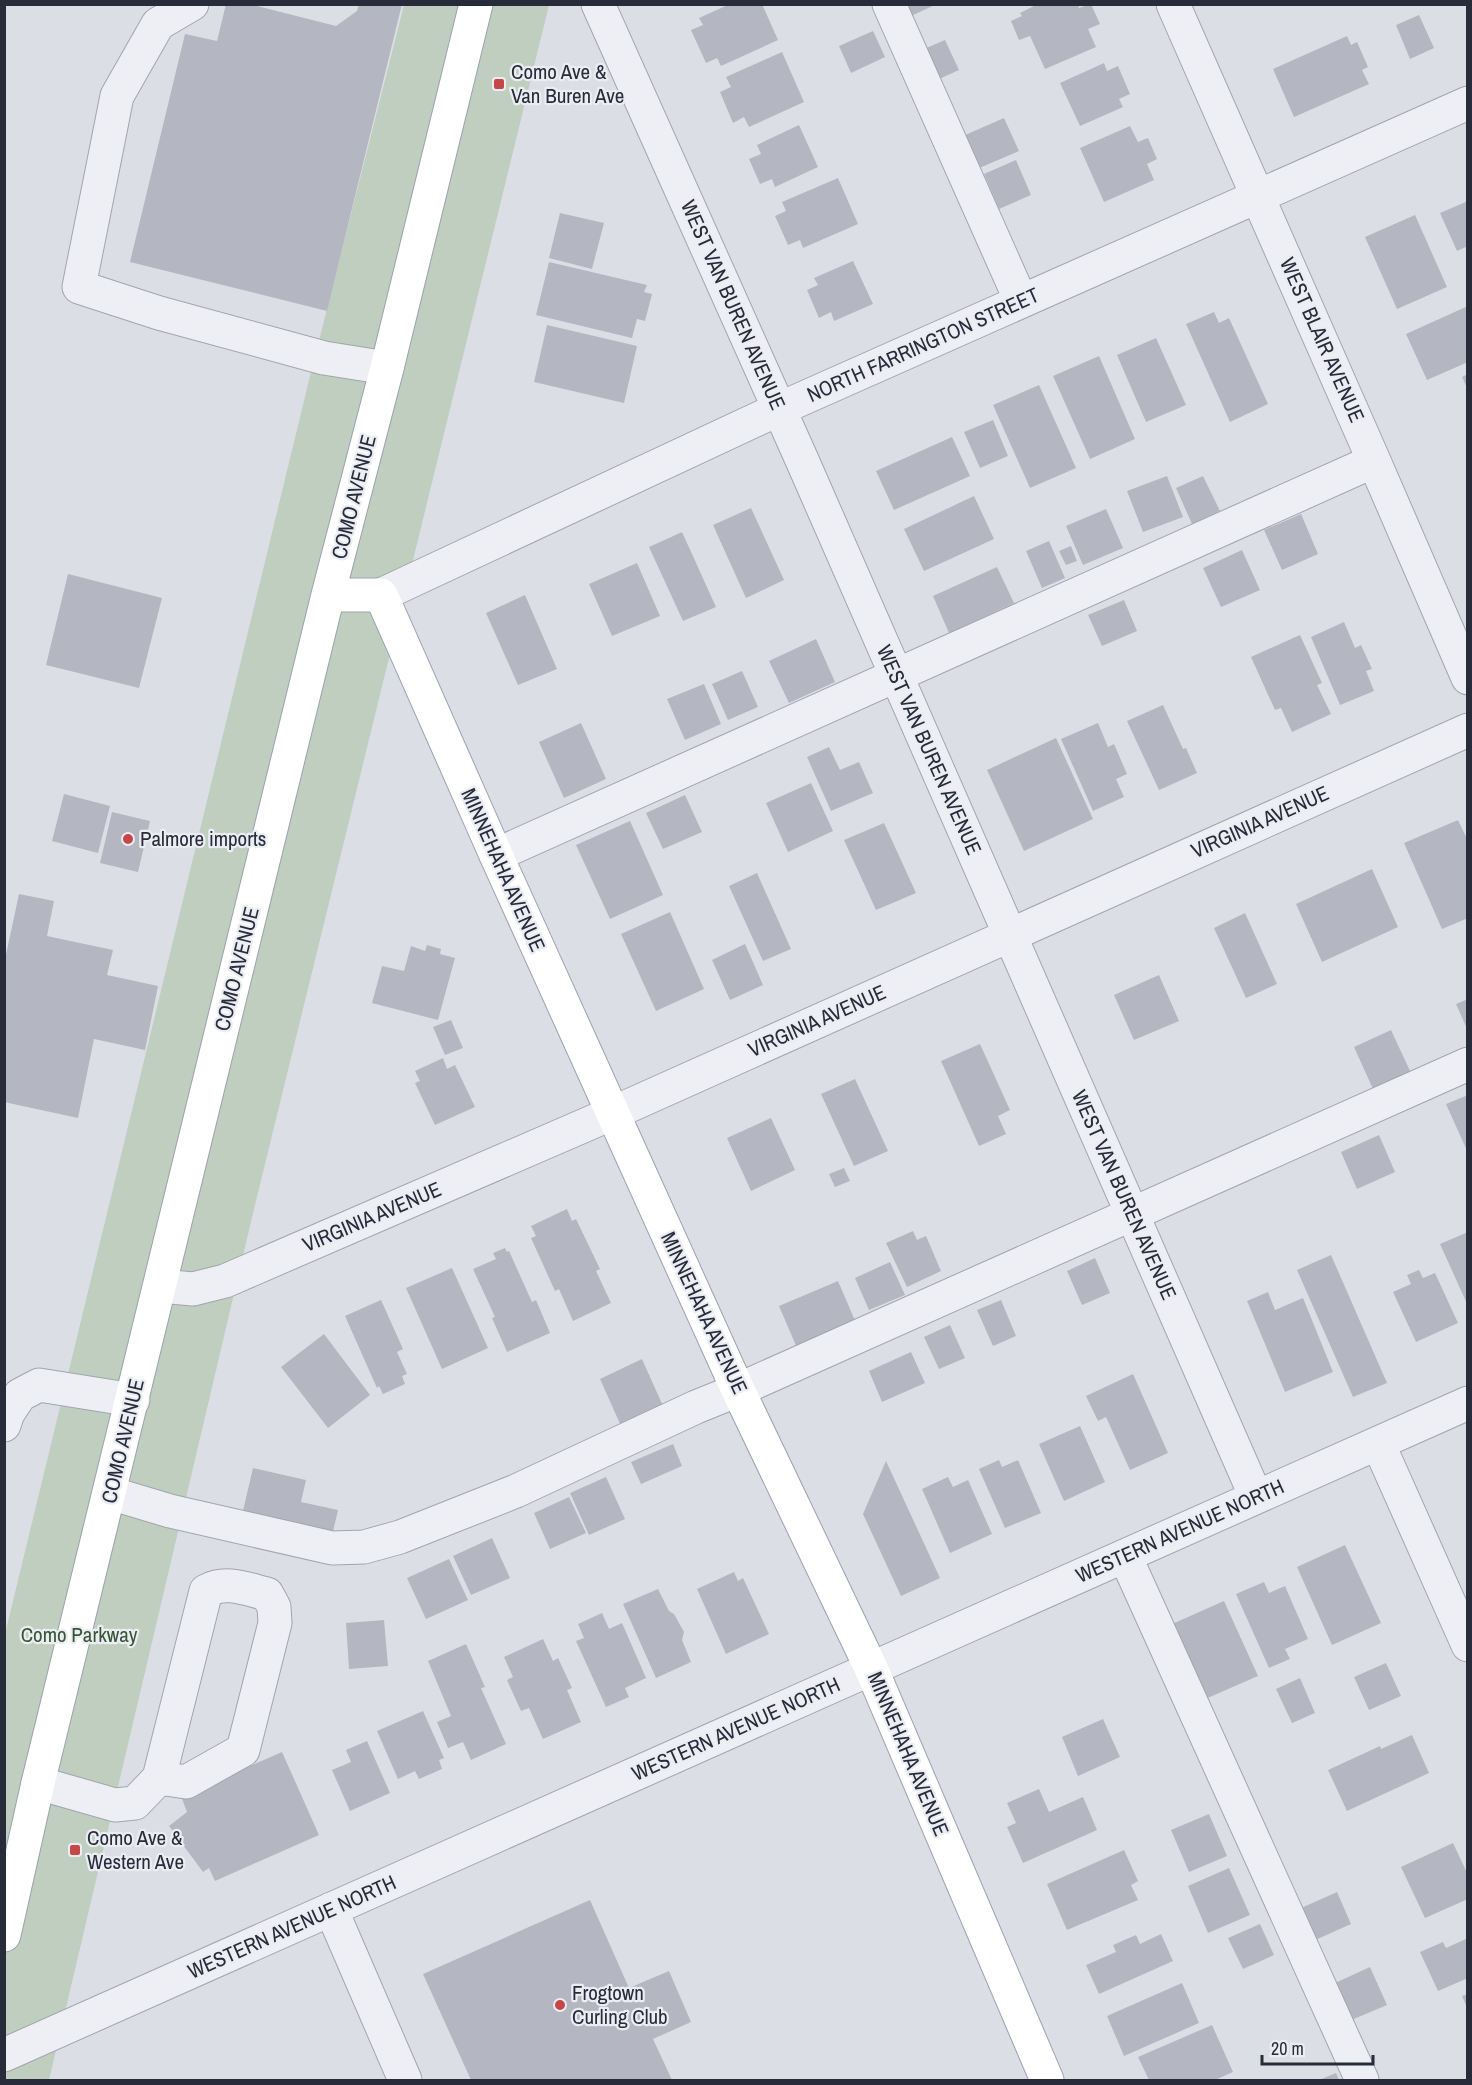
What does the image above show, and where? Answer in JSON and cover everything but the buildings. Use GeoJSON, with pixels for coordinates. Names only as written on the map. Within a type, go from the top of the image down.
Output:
{"type":"FeatureCollection","features":[{"type":"Feature","properties":{"kind":"main road","name":"COMO AVENUE"},"geometry":{"type":"LineString","coordinates":[[4,1935],[38,1783],[328,595],[387,368],[476,4]]}},
{"type":"Feature","properties":{"kind":"main road"},"geometry":{"type":"LineString","coordinates":[[328,595],[381,595]]}},
{"type":"Feature","properties":{"kind":"main road","name":"MINNEHAHA AVENUE"},"geometry":{"type":"LineString","coordinates":[[381,595],[738,1390],[871,1668],[1047,2080]]}},
{"type":"Feature","properties":{"kind":"street"},"geometry":{"type":"LineString","coordinates":[[192,4],[158,24],[117,96],[79,287],[159,313],[324,358],[387,368]]}},
{"type":"Feature","properties":{"kind":"street","name":"WEST VAN BUREN AVENUE"},"geometry":{"type":"LineString","coordinates":[[598,4],[779,408],[1256,1497]]}},
{"type":"Feature","properties":{"kind":"street"},"geometry":{"type":"LineString","coordinates":[[889,4],[1021,301]]}},
{"type":"Feature","properties":{"kind":"street","name":"WEST BLAIR AVENUE"},"geometry":{"type":"LineString","coordinates":[[1173,4],[1467,678]]}},
{"type":"Feature","properties":{"kind":"street","name":"NORTH FARRINGTON STREET"},"geometry":{"type":"LineString","coordinates":[[381,595],[779,408],[1467,103]]}},
{"type":"Feature","properties":{"kind":"street"},"geometry":{"type":"LineString","coordinates":[[496,855],[1374,461]]}},
{"type":"Feature","properties":{"kind":"street","name":"VIRGINIA AVENUE"},"geometry":{"type":"LineString","coordinates":[[160,1286],[193,1289],[225,1281],[613,1113],[1467,730]]}},
{"type":"Feature","properties":{"kind":"street"},"geometry":{"type":"LineString","coordinates":[[110,1493],[170,1511],[332,1548],[364,1547],[400,1537],[516,1491],[696,1407],[1467,1064]]}},
{"type":"Feature","properties":{"kind":"street"},"geometry":{"type":"LineString","coordinates":[[4,1425],[8,1413],[20,1395],[39,1385],[133,1400]]}},
{"type":"Feature","properties":{"kind":"street","name":"WESTERN AVENUE NORTH"},"geometry":{"type":"LineString","coordinates":[[4,2055],[1467,1403]]}},
{"type":"Feature","properties":{"kind":"street"},"geometry":{"type":"LineString","coordinates":[[1378,1443],[1467,1645]]}},
{"type":"Feature","properties":{"kind":"street"},"geometry":{"type":"LineString","coordinates":[[1125,1556],[1362,2080]]}},
{"type":"Feature","properties":{"kind":"street"},"geometry":{"type":"LineString","coordinates":[[38,1783],[115,1805],[135,1803],[159,1778],[206,1591],[215,1586],[228,1584],[267,1594],[274,1607],[275,1623],[243,1750],[186,1782],[159,1778]]}},
{"type":"Feature","properties":{"kind":"street"},"geometry":{"type":"LineString","coordinates":[[331,1909],[405,2080]]}},
{"type":"Feature","properties":{"kind":"green space","name":"Como Parkway"},"geometry":{"type":"Polygon","coordinates":[[[404,5],[549,5],[254,1209],[49,2080],[5,2080],[5,1634],[310,376],[404,5]]]}},
{"type":"Feature","properties":{"kind":"place","name":"Como Ave & Van Buren Ave"},"geometry":{"type":"Point","coordinates":[499,84]}},
{"type":"Feature","properties":{"kind":"place","name":"Palmore imports"},"geometry":{"type":"Point","coordinates":[128,839]}},
{"type":"Feature","properties":{"kind":"place","name":"Como Ave & Western Ave"},"geometry":{"type":"Point","coordinates":[75,1850]}},
{"type":"Feature","properties":{"kind":"place","name":"Frogtown Curling Club"},"geometry":{"type":"Point","coordinates":[560,2005]}}]}
